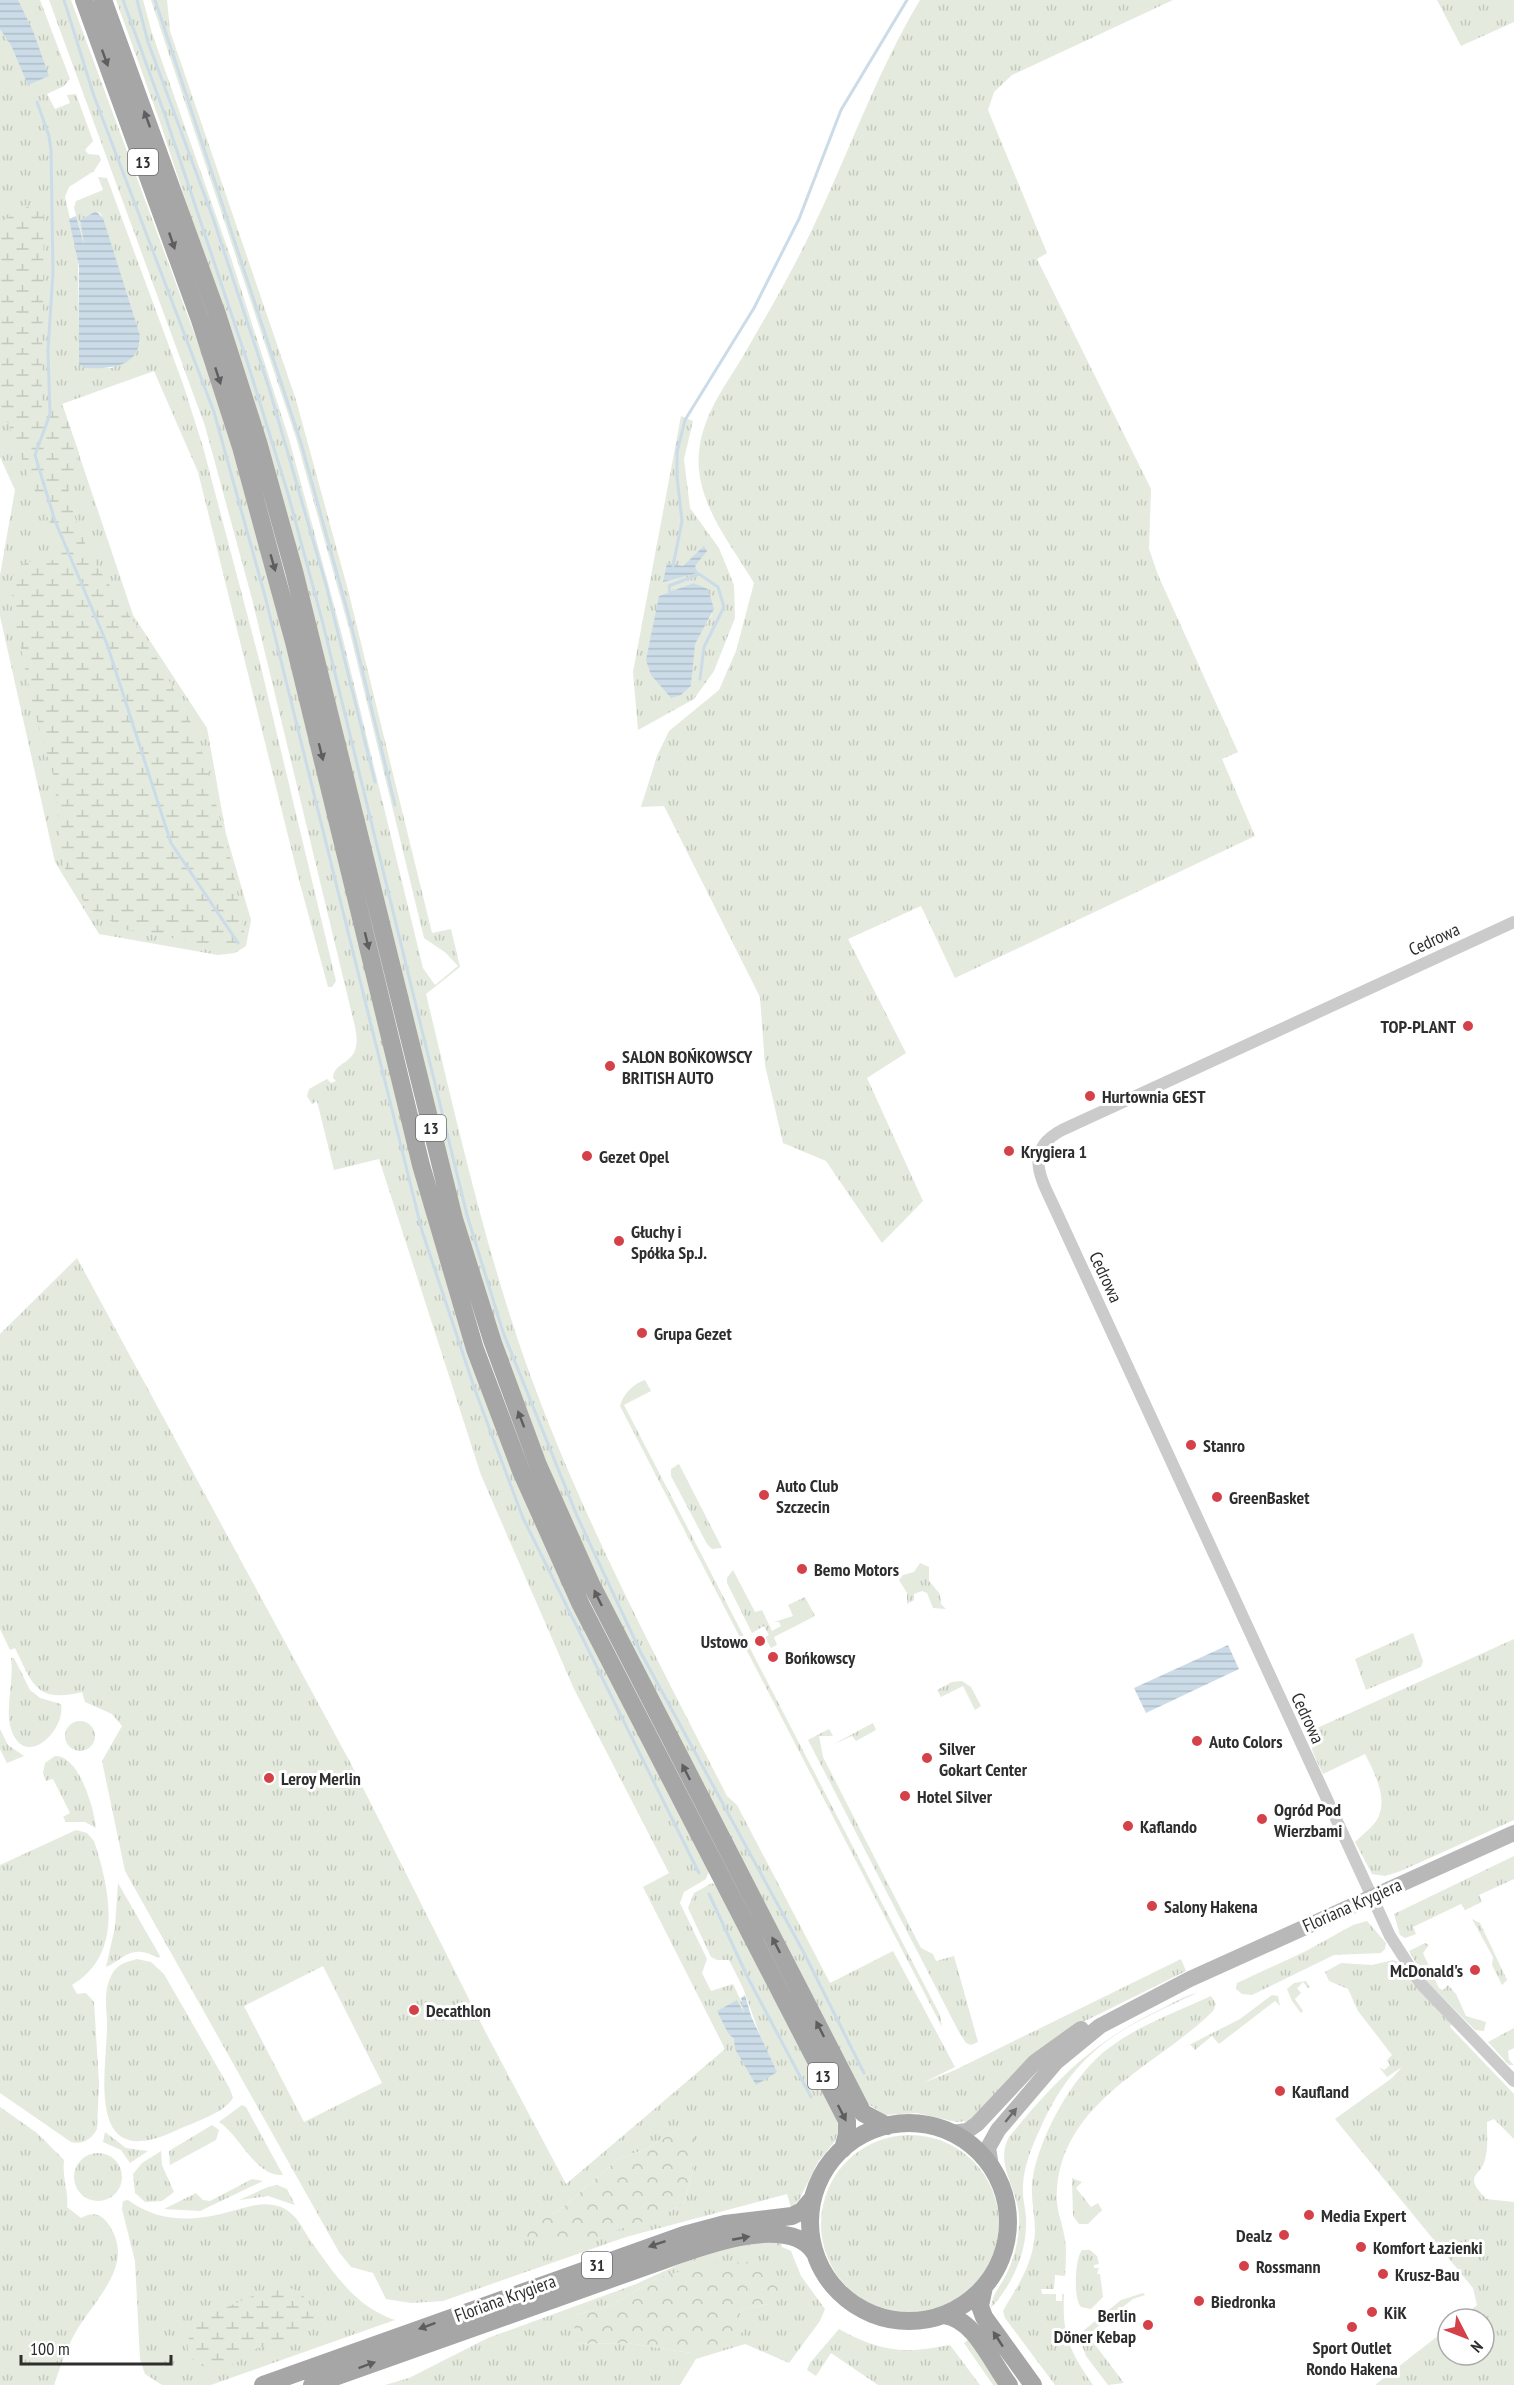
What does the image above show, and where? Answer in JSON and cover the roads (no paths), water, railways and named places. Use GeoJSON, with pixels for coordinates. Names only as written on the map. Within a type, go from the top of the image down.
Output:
{"type":"FeatureCollection","features":[{"type":"Feature","properties":{"kind":"main road","name":"13"},"geometry":{"type":"LineString","coordinates":[[84,1],[200,320],[241,447],[294,642],[429,1194],[476,1349],[521,1472],[581,1605],[847,2122],[843,2149]]}},
{"type":"Feature","properties":{"kind":"main road","name":"13"},"geometry":{"type":"LineString","coordinates":[[104,2],[217,314],[261,453],[300,593],[454,1218],[497,1354],[538,1465],[618,1640],[863,2112],[872,2120],[886,2126]]}},
{"type":"Feature","properties":{"kind":"main road"},"geometry":{"type":"LineString","coordinates":[[920,2124],[951,2133],[972,2146],[991,2166],[1004,2194],[1008,2226],[1001,2259],[984,2287],[966,2304],[944,2315],[919,2321],[903,2322],[878,2317],[849,2302],[831,2284],[814,2252],[810,2231],[813,2198],[822,2175],[843,2149],[863,2134],[886,2126],[920,2124]]}},
{"type":"Feature","properties":{"kind":"main road","name":"Floriana Krygiera"},"geometry":{"type":"LineString","coordinates":[[263,2385],[684,2235],[731,2223],[792,2216],[802,2211],[813,2198]]}},
{"type":"Feature","properties":{"kind":"main road","name":"Floriana Krygiera"},"geometry":{"type":"LineString","coordinates":[[312,2385],[664,2260],[723,2242],[756,2235],[789,2235],[802,2239],[814,2252]]}},
{"type":"Feature","properties":{"kind":"main road"},"geometry":{"type":"LineString","coordinates":[[984,2287],[980,2306],[984,2317],[1033,2385]]}},
{"type":"Feature","properties":{"kind":"main road"},"geometry":{"type":"LineString","coordinates":[[944,2315],[964,2322],[1010,2385]]}},
{"type":"Feature","properties":{"kind":"street","name":"Cedrowa"},"geometry":{"type":"LineString","coordinates":[[1371,1896],[1044,1186],[1038,1166],[1038,1155],[1044,1143],[1062,1130],[1514,922]]}},
{"type":"Feature","properties":{"kind":"street","name":"Floriana Krygiera"},"geometry":{"type":"LineString","coordinates":[[991,2166],[988,2153],[992,2139],[1056,2062],[1100,2026],[1190,1979],[1514,1833]]}},
{"type":"Feature","properties":{"kind":"street"},"geometry":{"type":"LineString","coordinates":[[1371,1896],[1390,1935],[1421,1983],[1514,2081]]}},
{"type":"Feature","properties":{"kind":"street","name":"Floriana Krygiera"},"geometry":{"type":"LineString","coordinates":[[951,2133],[967,2131],[977,2124],[1026,2071],[1061,2042],[1097,2019],[1154,1990],[1190,1979]]}},
{"type":"Feature","properties":{"kind":"water"},"geometry":{"type":"Polygon","coordinates":[[[0,0],[18,0],[33,31],[49,76],[28,85],[11,45],[0,29],[0,0]]]}},
{"type":"Feature","properties":{"kind":"water"},"geometry":{"type":"Polygon","coordinates":[[[96,211],[103,218],[140,335],[139,346],[129,360],[113,367],[85,368],[79,364],[79,266],[69,219],[76,216],[84,244],[80,220],[96,211]]]}},
{"type":"Feature","properties":{"kind":"water"},"geometry":{"type":"Polygon","coordinates":[[[704,546],[707,551],[695,566],[698,573],[663,582],[667,563],[683,566],[704,546]]]}},
{"type":"Feature","properties":{"kind":"water"},"geometry":{"type":"Polygon","coordinates":[[[693,583],[708,589],[714,609],[695,644],[691,686],[681,695],[671,698],[651,675],[646,660],[659,596],[693,583]]]}},
{"type":"Feature","properties":{"kind":"water"},"geometry":{"type":"Polygon","coordinates":[[[1228,1645],[1239,1669],[1146,1713],[1134,1688],[1228,1645]]]}},
{"type":"Feature","properties":{"kind":"water"},"geometry":{"type":"Polygon","coordinates":[[[745,1995],[751,2016],[777,2072],[756,2085],[735,2049],[734,2039],[728,2033],[717,2011],[737,2000],[744,2013],[741,1998],[745,1995]]]}},
{"type":"Feature","properties":{"kind":"waterway"},"geometry":{"type":"LineString","coordinates":[[64,0],[94,96],[214,412],[265,596],[422,1231],[475,1390],[523,1518],[699,1873]]}},
{"type":"Feature","properties":{"kind":"waterway"},"geometry":{"type":"LineString","coordinates":[[123,0],[166,118],[247,361],[288,494],[322,620],[467,1215],[503,1332],[577,1516],[641,1653],[804,1953],[864,2073]]}},
{"type":"Feature","properties":{"kind":"waterway"},"geometry":{"type":"LineString","coordinates":[[137,0],[148,42],[213,218],[269,388],[326,585],[375,782]]}},
{"type":"Feature","properties":{"kind":"waterway"},"geometry":{"type":"LineString","coordinates":[[155,0],[301,443],[352,628],[395,805]]}},
{"type":"Feature","properties":{"kind":"waterway"},"geometry":{"type":"LineString","coordinates":[[673,566],[682,521],[677,477],[677,452],[685,420],[754,308],[799,219],[841,110],[907,0]]}},
{"type":"Feature","properties":{"kind":"waterway"},"geometry":{"type":"LineString","coordinates":[[37,102],[49,136],[51,150],[53,272],[48,350],[50,414],[35,455],[55,521],[107,644],[171,843],[238,943]]}},
{"type":"Feature","properties":{"kind":"waterway"},"geometry":{"type":"LineString","coordinates":[[670,592],[669,586],[699,574],[696,573]]}},
{"type":"Feature","properties":{"kind":"waterway"},"geometry":{"type":"LineString","coordinates":[[699,574],[718,587],[724,607],[704,647],[700,679]]}},
{"type":"Feature","properties":{"kind":"waterway"},"geometry":{"type":"LineString","coordinates":[[709,1894],[748,1978],[811,2097]]}},
{"type":"Feature","properties":{"kind":"place","name":"TOP-PLANT"},"geometry":{"type":"Point","coordinates":[1468,1026]}},
{"type":"Feature","properties":{"kind":"place","name":"SALON BOŃKOWSCY BRITISH AUTO"},"geometry":{"type":"Point","coordinates":[610,1066]}},
{"type":"Feature","properties":{"kind":"place","name":"Hurtownia GEST"},"geometry":{"type":"Point","coordinates":[1090,1096]}},
{"type":"Feature","properties":{"kind":"place","name":"Krygiera 1"},"geometry":{"type":"Point","coordinates":[1009,1151]}},
{"type":"Feature","properties":{"kind":"place","name":"Gezet Opel"},"geometry":{"type":"Point","coordinates":[587,1156]}},
{"type":"Feature","properties":{"kind":"place","name":"Głuchy i Spółka Sp.J."},"geometry":{"type":"Point","coordinates":[619,1241]}},
{"type":"Feature","properties":{"kind":"place","name":"Grupa Gezet"},"geometry":{"type":"Point","coordinates":[642,1333]}},
{"type":"Feature","properties":{"kind":"place","name":"Stanro"},"geometry":{"type":"Point","coordinates":[1191,1445]}},
{"type":"Feature","properties":{"kind":"place","name":"Auto Club Szczecin"},"geometry":{"type":"Point","coordinates":[764,1495]}},
{"type":"Feature","properties":{"kind":"place","name":"GreenBasket"},"geometry":{"type":"Point","coordinates":[1217,1497]}},
{"type":"Feature","properties":{"kind":"place","name":"Bemo Motors"},"geometry":{"type":"Point","coordinates":[802,1569]}},
{"type":"Feature","properties":{"kind":"place","name":"Ustowo"},"geometry":{"type":"Point","coordinates":[760,1641]}},
{"type":"Feature","properties":{"kind":"place","name":"Bońkowscy"},"geometry":{"type":"Point","coordinates":[773,1657]}},
{"type":"Feature","properties":{"kind":"place","name":"Auto Colors"},"geometry":{"type":"Point","coordinates":[1197,1741]}},
{"type":"Feature","properties":{"kind":"place","name":"Silver Gokart Center"},"geometry":{"type":"Point","coordinates":[927,1758]}},
{"type":"Feature","properties":{"kind":"place","name":"Leroy Merlin"},"geometry":{"type":"Point","coordinates":[269,1778]}},
{"type":"Feature","properties":{"kind":"place","name":"Hotel Silver"},"geometry":{"type":"Point","coordinates":[905,1796]}},
{"type":"Feature","properties":{"kind":"place","name":"Ogród Pod Wierzbami"},"geometry":{"type":"Point","coordinates":[1262,1819]}},
{"type":"Feature","properties":{"kind":"place","name":"Kaflando"},"geometry":{"type":"Point","coordinates":[1128,1826]}},
{"type":"Feature","properties":{"kind":"place","name":"Salony Hakena"},"geometry":{"type":"Point","coordinates":[1152,1906]}},
{"type":"Feature","properties":{"kind":"place","name":"McDonald's"},"geometry":{"type":"Point","coordinates":[1475,1970]}},
{"type":"Feature","properties":{"kind":"place","name":"Decathlon"},"geometry":{"type":"Point","coordinates":[414,2010]}},
{"type":"Feature","properties":{"kind":"place","name":"Kaufland"},"geometry":{"type":"Point","coordinates":[1280,2091]}},
{"type":"Feature","properties":{"kind":"place","name":"Media Expert"},"geometry":{"type":"Point","coordinates":[1309,2215]}},
{"type":"Feature","properties":{"kind":"place","name":"Dealz"},"geometry":{"type":"Point","coordinates":[1284,2235]}},
{"type":"Feature","properties":{"kind":"place","name":"Komfort Łazienki"},"geometry":{"type":"Point","coordinates":[1361,2247]}},
{"type":"Feature","properties":{"kind":"place","name":"Rossmann"},"geometry":{"type":"Point","coordinates":[1244,2266]}},
{"type":"Feature","properties":{"kind":"place","name":"Krusz-Bau"},"geometry":{"type":"Point","coordinates":[1383,2274]}},
{"type":"Feature","properties":{"kind":"place","name":"Biedronka"},"geometry":{"type":"Point","coordinates":[1199,2301]}},
{"type":"Feature","properties":{"kind":"place","name":"KiK"},"geometry":{"type":"Point","coordinates":[1372,2312]}},
{"type":"Feature","properties":{"kind":"place","name":"Berlin Döner Kebap"},"geometry":{"type":"Point","coordinates":[1148,2325]}},
{"type":"Feature","properties":{"kind":"place","name":"Sport Outlet Rondo Hakena"},"geometry":{"type":"Point","coordinates":[1352,2327]}}]}
